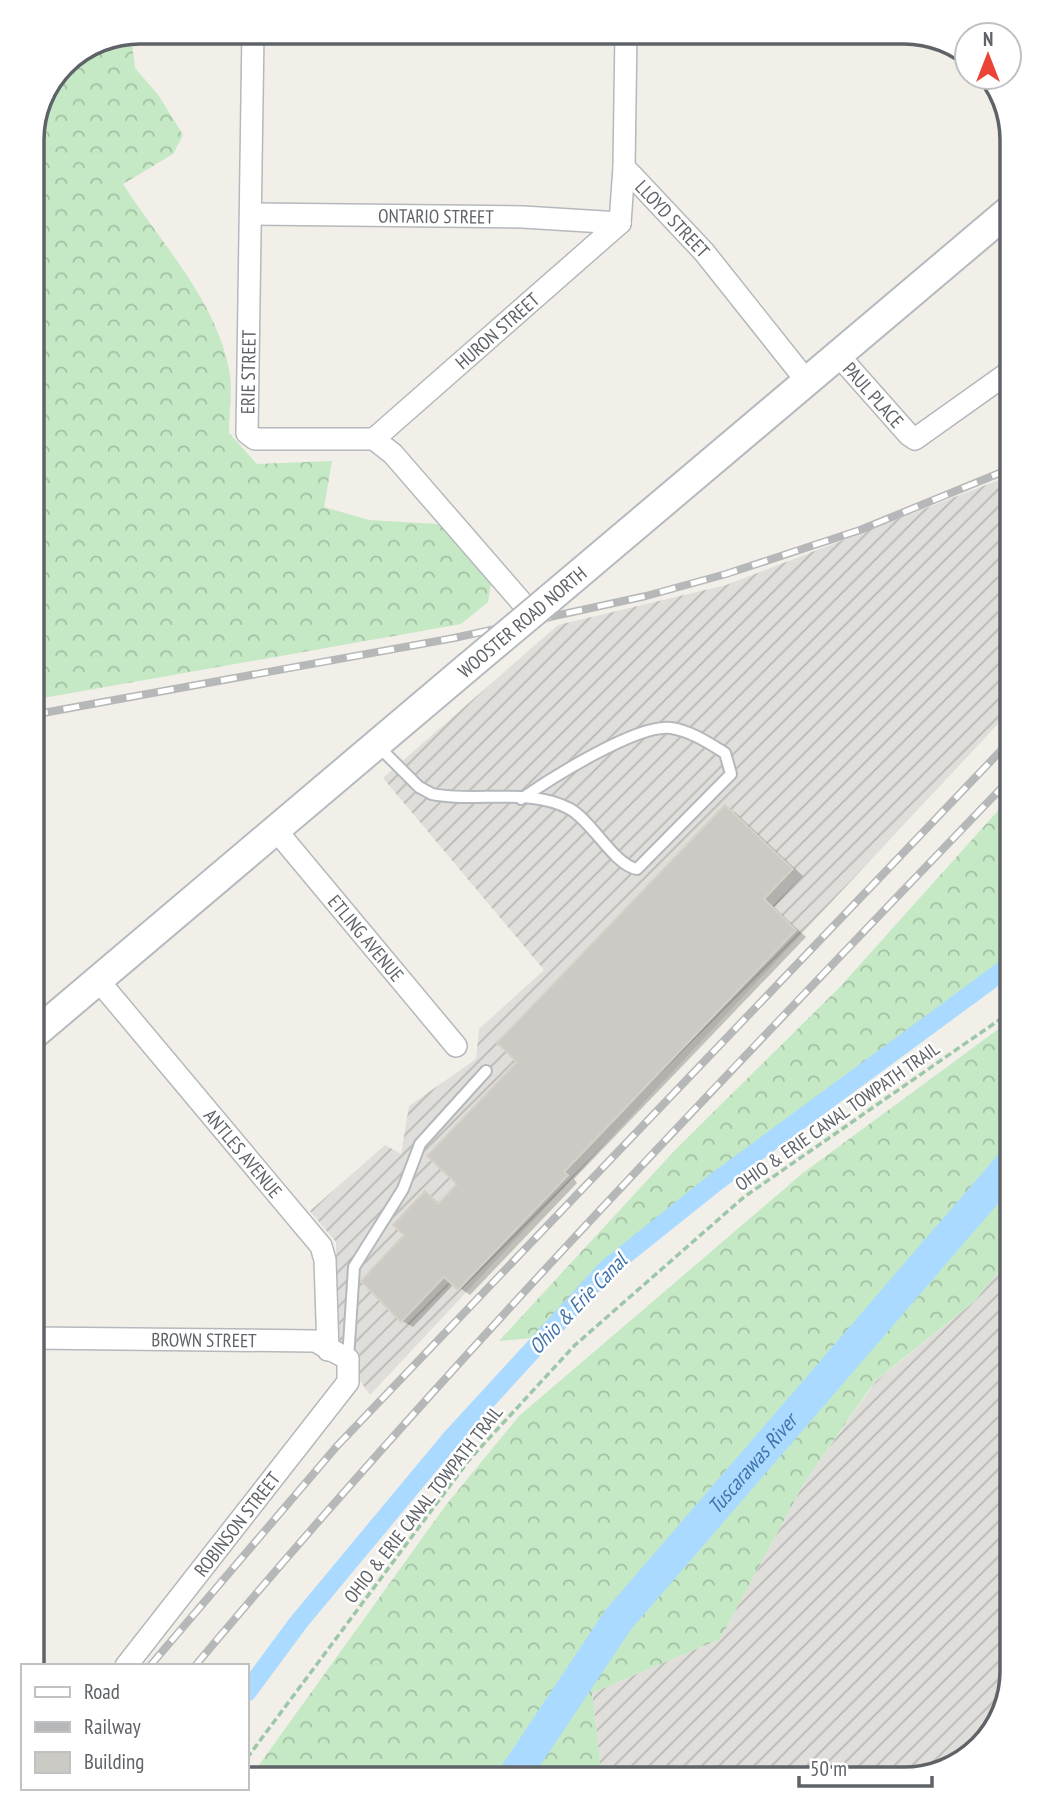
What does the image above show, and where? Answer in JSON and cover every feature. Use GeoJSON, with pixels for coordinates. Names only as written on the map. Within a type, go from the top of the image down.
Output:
{"type":"FeatureCollection","features":[{"type":"Feature","properties":{"kind":"main road","name":"WOOSTER ROAD NORTH"},"geometry":{"type":"LineString","coordinates":[[44,1025],[468,667],[534,606],[703,470],[805,379],[839,356],[1000,219]]}},
{"type":"Feature","properties":{"kind":"street","name":"ERIE STREET"},"geometry":{"type":"LineString","coordinates":[[253,44],[247,433],[255,439],[374,439]]}},
{"type":"Feature","properties":{"kind":"street","name":"LLOYD STREET"},"geometry":{"type":"LineString","coordinates":[[626,44],[624,167],[704,252],[805,379]]}},
{"type":"Feature","properties":{"kind":"street"},"geometry":{"type":"LineString","coordinates":[[620,222],[624,167]]}},
{"type":"Feature","properties":{"kind":"street","name":"ONTARIO STREET"},"geometry":{"type":"LineString","coordinates":[[252,214],[523,217],[620,222]]}},
{"type":"Feature","properties":{"kind":"street","name":"HURON STREET"},"geometry":{"type":"LineString","coordinates":[[374,439],[620,222]]}},
{"type":"Feature","properties":{"kind":"street","name":"PAUL PLACE"},"geometry":{"type":"LineString","coordinates":[[839,356],[915,439],[1000,379]]}},
{"type":"Feature","properties":{"kind":"street"},"geometry":{"type":"LineString","coordinates":[[374,439],[393,454],[534,606]]}},
{"type":"Feature","properties":{"kind":"street","name":"ETLING AVENUE"},"geometry":{"type":"LineString","coordinates":[[275,829],[456,1046]]}},
{"type":"Feature","properties":{"kind":"street","name":"ANTLES AVENUE"},"geometry":{"type":"LineString","coordinates":[[98,980],[321,1246],[325,1260],[328,1350]]}},
{"type":"Feature","properties":{"kind":"street","name":"BROWN STREET"},"geometry":{"type":"LineString","coordinates":[[44,1338],[314,1340],[348,1359]]}},
{"type":"Feature","properties":{"kind":"street","name":"ROBINSON STREET"},"geometry":{"type":"LineString","coordinates":[[128,1664],[348,1382],[348,1359]]}},
{"type":"Feature","properties":{"kind":"lane"},"geometry":{"type":"LineString","coordinates":[[376,744],[419,787],[432,794],[521,799],[568,807],[580,816],[623,862],[637,869],[731,774],[725,753],[705,739],[672,728],[649,729],[558,774],[521,799]]}},
{"type":"Feature","properties":{"kind":"lane"},"geometry":{"type":"LineString","coordinates":[[348,1359],[354,1267],[403,1189],[420,1144],[486,1071]]}},
{"type":"Feature","properties":{"kind":"path","name":"OHIO & ERIE CANAL TOWPATH TRAIL"},"geometry":{"type":"LineString","coordinates":[[248,1757],[470,1460],[575,1345],[744,1197],[1000,1020]]}},
{"type":"Feature","properties":{"kind":"shaded area"},"geometry":{"type":"Polygon","coordinates":[[[1000,480],[1000,722],[370,1395],[337,1348],[336,1242],[310,1211],[385,1145],[401,1154],[409,1106],[476,1059],[479,1029],[544,970],[383,778],[558,625],[726,585],[1000,480]]]}},
{"type":"Feature","properties":{"kind":"shaded area"},"geometry":{"type":"Polygon","coordinates":[[[1000,1269],[1000,1672],[995,1702],[977,1735],[947,1757],[917,1766],[601,1767],[592,1693],[720,1639],[804,1483],[876,1381],[975,1301],[1000,1269]]]}},
{"type":"Feature","properties":{"kind":"green space"},"geometry":{"type":"Polygon","coordinates":[[[132,45],[135,68],[159,96],[183,135],[173,154],[123,184],[185,272],[212,319],[229,369],[229,433],[257,464],[332,461],[324,507],[369,520],[455,525],[493,570],[488,602],[461,624],[44,698],[44,133],[54,97],[76,67],[103,51],[132,45]]]}},
{"type":"Feature","properties":{"kind":"green space"},"geometry":{"type":"Polygon","coordinates":[[[1000,808],[1000,966],[607,1269],[545,1337],[499,1341],[676,1149],[839,988],[1000,808]]]}},
{"type":"Feature","properties":{"kind":"green space"},"geometry":{"type":"Polygon","coordinates":[[[1000,1028],[1000,1269],[975,1301],[875,1381],[804,1483],[720,1639],[592,1693],[601,1767],[533,1767],[574,1701],[535,1718],[501,1767],[258,1767],[446,1505],[519,1416],[803,1173],[1000,1028]]]}},
{"type":"Feature","properties":{"kind":"building"},"geometry":{"type":"Polygon","coordinates":[[[725,805],[793,869],[764,899],[796,930],[564,1172],[568,1175],[458,1290],[444,1277],[401,1322],[361,1281],[404,1235],[393,1225],[425,1191],[438,1204],[457,1184],[427,1156],[517,1062],[497,1043],[725,805]]]}},
{"type":"Feature","properties":{"kind":"waterway","name":"Ohio & Erie Canal"},"geometry":{"type":"LineString","coordinates":[[248,1691],[298,1623],[450,1440],[607,1269],[717,1181],[1000,973]]}},
{"type":"Feature","properties":{"kind":"waterway","name":"Tuscarawas River"},"geometry":{"type":"LineString","coordinates":[[520,1767],[618,1620],[1000,1177]]}},
{"type":"Feature","properties":{"kind":"railway"},"geometry":{"type":"LineString","coordinates":[[44,713],[454,638],[646,596],[726,574],[860,530],[1000,473]]}},
{"type":"Feature","properties":{"kind":"railway"},"geometry":{"type":"LineString","coordinates":[[152,1664],[337,1446],[1000,752]]}},
{"type":"Feature","properties":{"kind":"railway"},"geometry":{"type":"LineString","coordinates":[[197,1664],[392,1438],[494,1325],[699,1104],[1000,790]]}}]}
